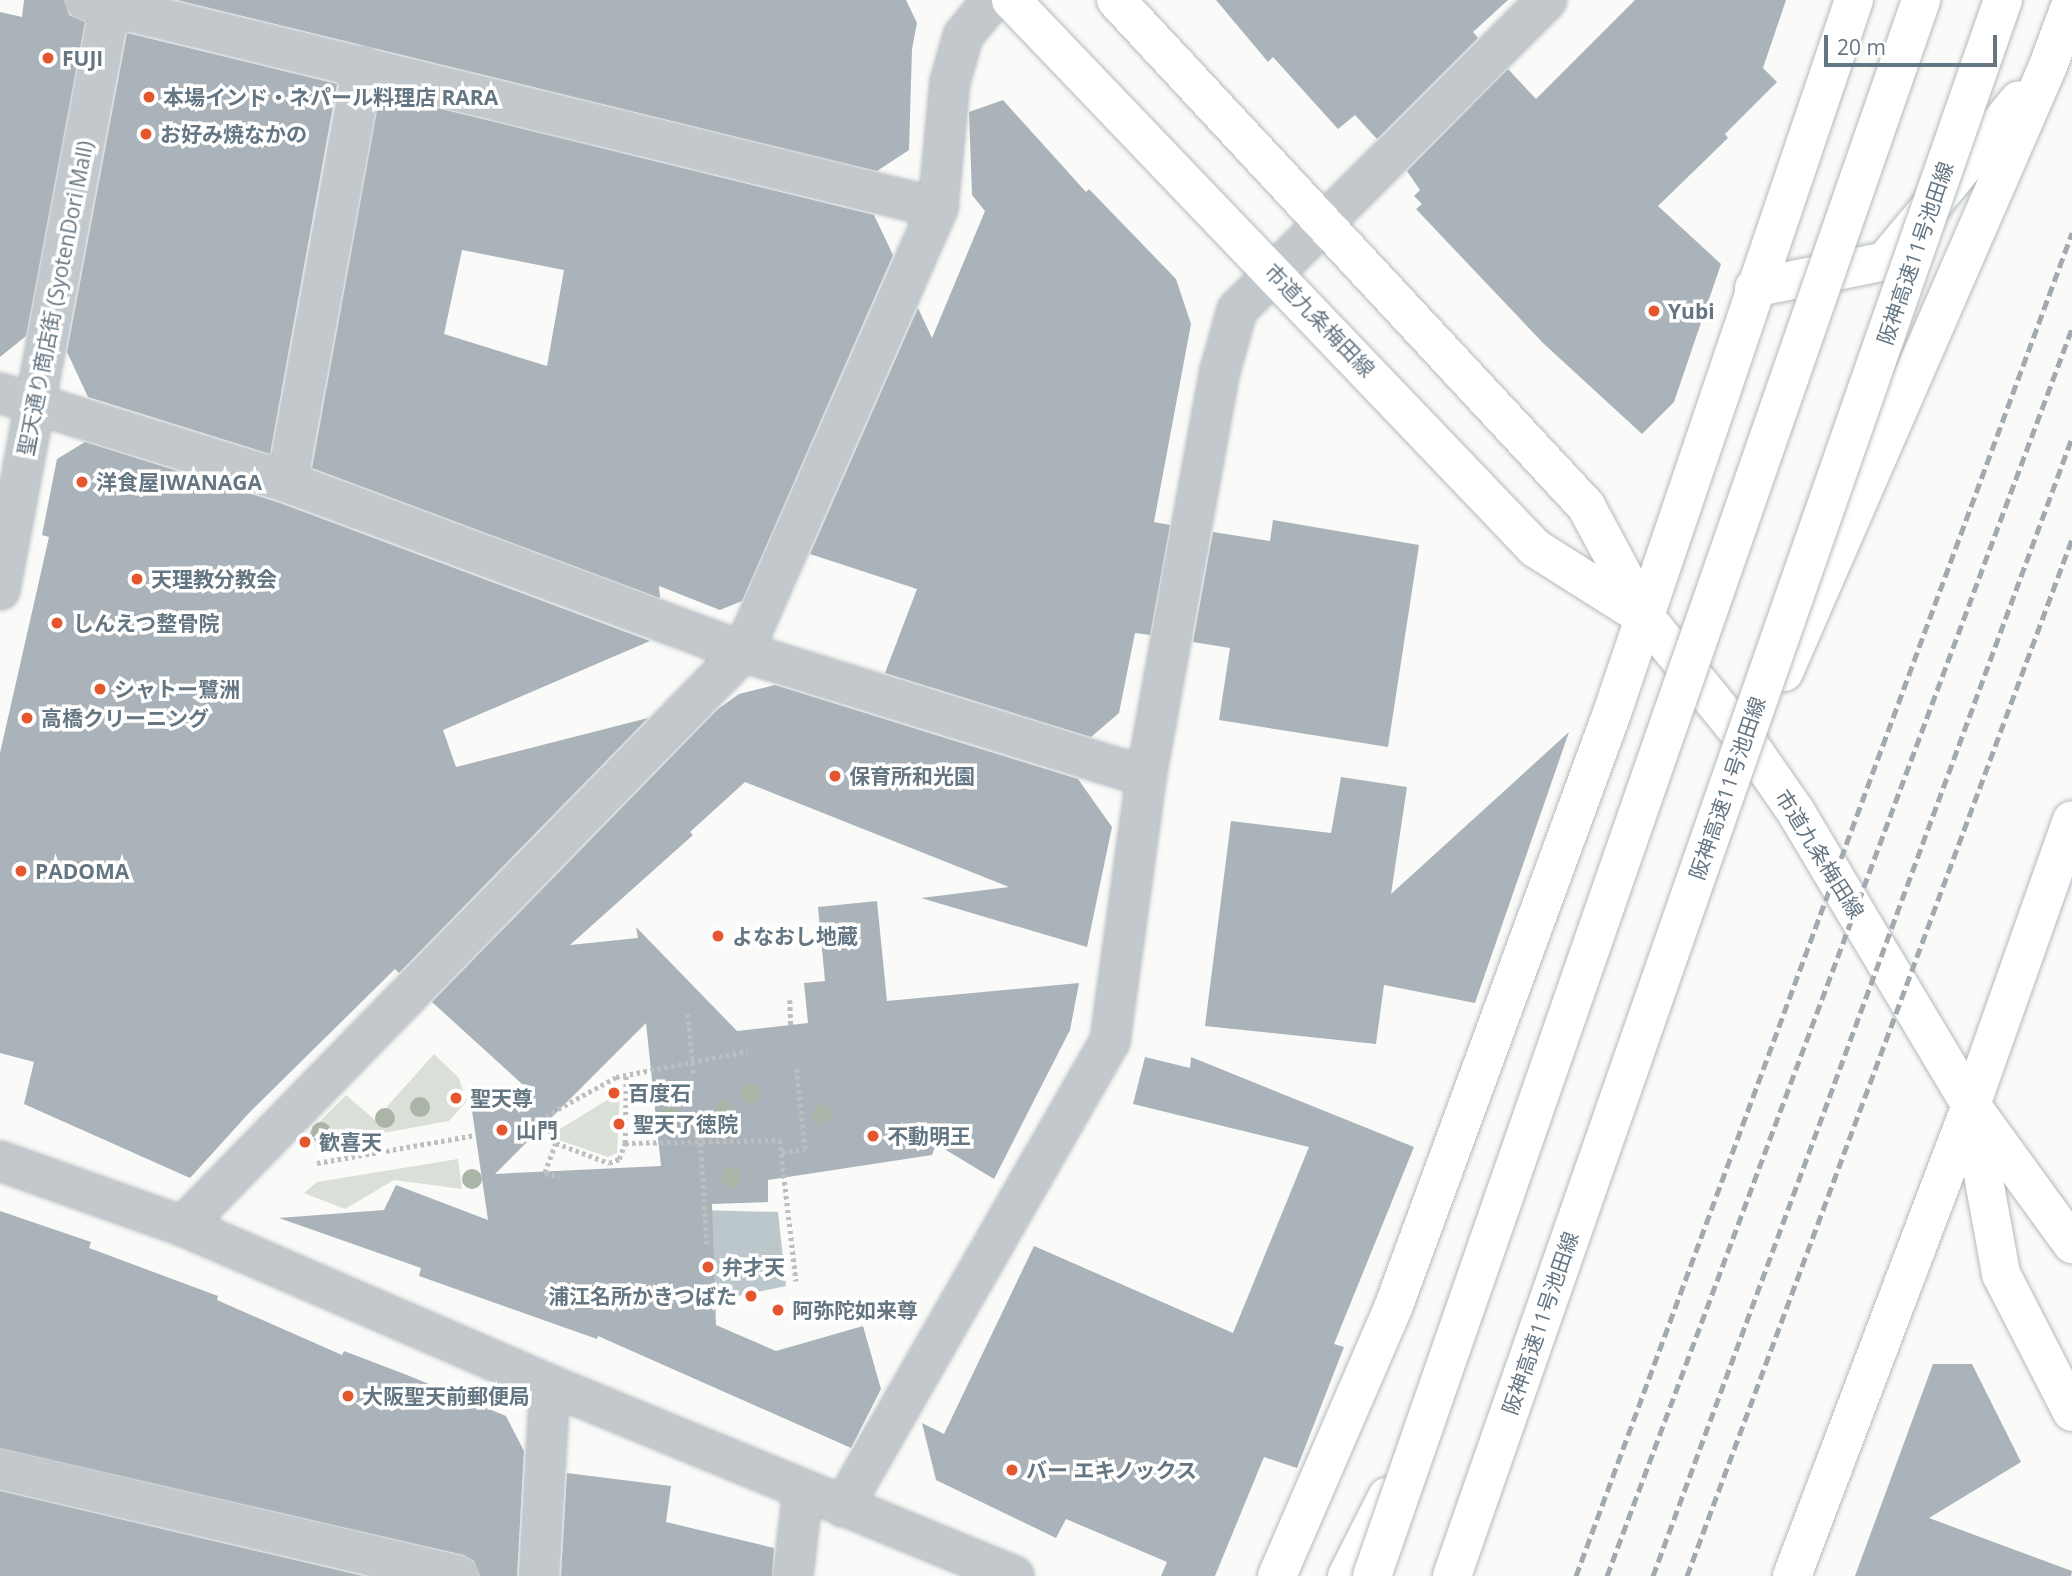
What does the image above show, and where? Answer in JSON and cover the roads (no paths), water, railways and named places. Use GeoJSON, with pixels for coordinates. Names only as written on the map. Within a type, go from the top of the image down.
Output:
{"type":"FeatureCollection","features":[{"type":"Feature","properties":{"kind":"main road","name":"市道九条梅田線"},"geometry":{"type":"LineString","coordinates":[[1011,0],[1274,271],[1535,548],[1646,618]]}},
{"type":"Feature","properties":{"kind":"main road","name":"市道九条梅田線"},"geometry":{"type":"LineString","coordinates":[[1116,0],[1322,226],[1586,506],[1646,618],[1751,747],[1797,813],[1971,1105],[2072,1244]]}},
{"type":"Feature","properties":{"kind":"main road"},"geometry":{"type":"LineString","coordinates":[[1277,1576],[1393,1308],[1646,618],[1754,288],[1854,0]]}},
{"type":"Feature","properties":{"kind":"main road"},"geometry":{"type":"LineString","coordinates":[[1372,1576],[1921,0]]}},
{"type":"Feature","properties":{"kind":"main road","name":"阪神高速11号池田線"},"geometry":{"type":"LineString","coordinates":[[1452,1576],[2003,0]]}},
{"type":"Feature","properties":{"kind":"main road"},"geometry":{"type":"LineString","coordinates":[[1751,747],[2048,66],[2072,1]]}},
{"type":"Feature","properties":{"kind":"main road"},"geometry":{"type":"LineString","coordinates":[[1754,288],[1885,261],[2048,66]]}},
{"type":"Feature","properties":{"kind":"main road"},"geometry":{"type":"LineString","coordinates":[[1792,1576],[1971,1105],[2072,820]]}},
{"type":"Feature","properties":{"kind":"main road","name":"市道九条梅田線"},"geometry":{"type":"LineString","coordinates":[[1971,1105],[2001,1274],[2072,1412]]}},
{"type":"Feature","properties":{"kind":"main road"},"geometry":{"type":"LineString","coordinates":[[1347,1576],[1422,1431]]}},
{"type":"Feature","properties":{"kind":"street"},"geometry":{"type":"LineString","coordinates":[[183,1226],[743,652],[938,208],[950,82],[963,36],[992,0]]}},
{"type":"Feature","properties":{"kind":"street"},"geometry":{"type":"LineString","coordinates":[[843,1507],[1110,1041],[1146,777],[1220,371],[1237,310],[1547,0]]}},
{"type":"Feature","properties":{"kind":"street"},"geometry":{"type":"LineString","coordinates":[[103,2],[938,208]]}},
{"type":"Feature","properties":{"kind":"street","name":"聖天通り商店街 (SyotenDori Mall)"},"geometry":{"type":"LineString","coordinates":[[0,590],[17,397],[103,2]]}},
{"type":"Feature","properties":{"kind":"street"},"geometry":{"type":"LineString","coordinates":[[287,482],[363,66]]}},
{"type":"Feature","properties":{"kind":"street"},"geometry":{"type":"LineString","coordinates":[[17,397],[287,482],[743,652],[1146,777]]}},
{"type":"Feature","properties":{"kind":"street"},"geometry":{"type":"LineString","coordinates":[[0,1161],[183,1226],[550,1385],[1014,1576]]}},
{"type":"Feature","properties":{"kind":"street"},"geometry":{"type":"LineString","coordinates":[[539,1576],[550,1385]]}},
{"type":"Feature","properties":{"kind":"street"},"geometry":{"type":"LineString","coordinates":[[0,1469],[459,1576]]}},
{"type":"Feature","properties":{"kind":"street"},"geometry":{"type":"LineString","coordinates":[[793,1576],[803,1491]]}},
{"type":"Feature","properties":{"kind":"railway"},"geometry":{"type":"LineString","coordinates":[[1576,1576],[2072,233]]}},
{"type":"Feature","properties":{"kind":"railway"},"geometry":{"type":"LineString","coordinates":[[1607,1576],[2072,328]]}},
{"type":"Feature","properties":{"kind":"railway"},"geometry":{"type":"LineString","coordinates":[[1653,1576],[2072,438]]}},
{"type":"Feature","properties":{"kind":"railway"},"geometry":{"type":"LineString","coordinates":[[1687,1576],[2072,539]]}},
{"type":"Feature","properties":{"kind":"place","name":"FUJI"},"geometry":{"type":"Point","coordinates":[48,58]}},
{"type":"Feature","properties":{"kind":"place","name":"本場インド・ネパール料理店 RARA"},"geometry":{"type":"Point","coordinates":[149,97]}},
{"type":"Feature","properties":{"kind":"place","name":"お好み焼なかの"},"geometry":{"type":"Point","coordinates":[146,134]}},
{"type":"Feature","properties":{"kind":"place","name":"Yubi"},"geometry":{"type":"Point","coordinates":[1654,311]}},
{"type":"Feature","properties":{"kind":"place","name":"洋食屋IWANAGA"},"geometry":{"type":"Point","coordinates":[82,482]}},
{"type":"Feature","properties":{"kind":"place","name":"天理教分教会"},"geometry":{"type":"Point","coordinates":[137,579]}},
{"type":"Feature","properties":{"kind":"place","name":"しんえつ整骨院"},"geometry":{"type":"Point","coordinates":[57,623]}},
{"type":"Feature","properties":{"kind":"place","name":"シャトー鷺洲"},"geometry":{"type":"Point","coordinates":[100,689]}},
{"type":"Feature","properties":{"kind":"place","name":"高橋クリーニング"},"geometry":{"type":"Point","coordinates":[27,718]}},
{"type":"Feature","properties":{"kind":"place","name":"保育所和光園"},"geometry":{"type":"Point","coordinates":[835,776]}},
{"type":"Feature","properties":{"kind":"place","name":"PADOMA"},"geometry":{"type":"Point","coordinates":[21,871]}},
{"type":"Feature","properties":{"kind":"place","name":"よなおし地蔵"},"geometry":{"type":"Point","coordinates":[718,936]}},
{"type":"Feature","properties":{"kind":"place","name":"百度石"},"geometry":{"type":"Point","coordinates":[614,1093]}},
{"type":"Feature","properties":{"kind":"place","name":"聖天尊"},"geometry":{"type":"Point","coordinates":[456,1098]}},
{"type":"Feature","properties":{"kind":"place","name":"聖天了徳院"},"geometry":{"type":"Point","coordinates":[619,1124]}},
{"type":"Feature","properties":{"kind":"place","name":"山門"},"geometry":{"type":"Point","coordinates":[502,1130]}},
{"type":"Feature","properties":{"kind":"place","name":"不動明王"},"geometry":{"type":"Point","coordinates":[873,1136]}},
{"type":"Feature","properties":{"kind":"place","name":"歓喜天"},"geometry":{"type":"Point","coordinates":[305,1142]}},
{"type":"Feature","properties":{"kind":"place","name":"弁才天"},"geometry":{"type":"Point","coordinates":[708,1267]}},
{"type":"Feature","properties":{"kind":"place","name":"浦江名所かきつばた"},"geometry":{"type":"Point","coordinates":[751,1296]}},
{"type":"Feature","properties":{"kind":"place","name":"阿弥陀如来尊"},"geometry":{"type":"Point","coordinates":[778,1310]}},
{"type":"Feature","properties":{"kind":"place","name":"大阪聖天前郵便局"},"geometry":{"type":"Point","coordinates":[348,1396]}},
{"type":"Feature","properties":{"kind":"place","name":"バー エキノックス"},"geometry":{"type":"Point","coordinates":[1012,1470]}}]}
